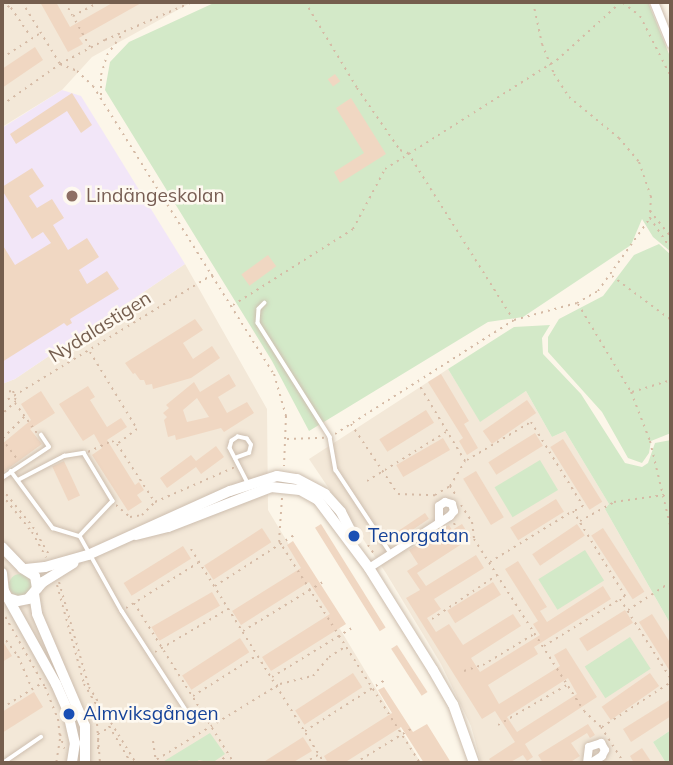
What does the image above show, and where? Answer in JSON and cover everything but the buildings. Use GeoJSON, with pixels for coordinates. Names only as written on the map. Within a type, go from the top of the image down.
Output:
{"type":"FeatureCollection","features":[{"type":"Feature","properties":{"kind":"street"},"geometry":{"type":"LineString","coordinates":[[654,2],[671,44]]}},
{"type":"Feature","properties":{"kind":"street"},"geometry":{"type":"LineString","coordinates":[[8,598],[23,601],[36,592],[49,577],[88,555],[136,535],[168,527],[251,488],[291,488],[318,500],[369,568],[453,704],[474,763]]}},
{"type":"Feature","properties":{"kind":"street"},"geometry":{"type":"LineString","coordinates":[[369,568],[389,551],[439,523],[450,516],[454,511],[452,504],[445,502],[439,506],[439,523]]}},
{"type":"Feature","properties":{"kind":"street"},"geometry":{"type":"LineString","coordinates":[[2,547],[35,576],[37,614],[85,726],[85,763]]}},
{"type":"Feature","properties":{"kind":"street"},"geometry":{"type":"LineString","coordinates":[[3,582],[9,573],[88,555]]}},
{"type":"Feature","properties":{"kind":"street"},"geometry":{"type":"LineString","coordinates":[[2,573],[8,598],[67,709],[75,743],[72,763]]}},
{"type":"Feature","properties":{"kind":"lane"},"geometry":{"type":"LineString","coordinates":[[265,303],[259,309],[258,323],[330,437],[336,470],[389,551]]}},
{"type":"Feature","properties":{"kind":"lane"},"geometry":{"type":"LineString","coordinates":[[2,478],[49,447],[41,435]]}},
{"type":"Feature","properties":{"kind":"lane"},"geometry":{"type":"LineString","coordinates":[[235,458],[249,453],[251,445],[247,439],[239,437],[232,441],[230,448],[235,458],[251,488]]}},
{"type":"Feature","properties":{"kind":"lane"},"geometry":{"type":"LineString","coordinates":[[18,480],[30,471],[64,456],[84,453],[113,500],[80,536]]}},
{"type":"Feature","properties":{"kind":"lane"},"geometry":{"type":"LineString","coordinates":[[11,471],[53,528],[80,536]]}},
{"type":"Feature","properties":{"kind":"lane"},"geometry":{"type":"LineString","coordinates":[[80,536],[88,555],[122,611],[190,716]]}},
{"type":"Feature","properties":{"kind":"lane"},"geometry":{"type":"LineString","coordinates":[[3,763],[41,737]]}},
{"type":"Feature","properties":{"kind":"path"},"geometry":{"type":"LineString","coordinates":[[7,2],[32,38]]}},
{"type":"Feature","properties":{"kind":"path"},"geometry":{"type":"LineString","coordinates":[[2,11],[15,2]]}},
{"type":"Feature","properties":{"kind":"path"},"geometry":{"type":"LineString","coordinates":[[22,2],[60,64],[84,76],[102,98],[274,374],[284,405],[284,466]]}},
{"type":"Feature","properties":{"kind":"path"},"geometry":{"type":"LineString","coordinates":[[65,2],[90,48]]}},
{"type":"Feature","properties":{"kind":"path"},"geometry":{"type":"LineString","coordinates":[[73,16],[99,2]]}},
{"type":"Feature","properties":{"kind":"path"},"geometry":{"type":"LineString","coordinates":[[2,105],[60,64],[192,2]]}},
{"type":"Feature","properties":{"kind":"path"},"geometry":{"type":"LineString","coordinates":[[304,2],[357,88],[400,150],[408,153],[514,320]]}},
{"type":"Feature","properties":{"kind":"path"},"geometry":{"type":"LineString","coordinates":[[533,2],[549,64],[569,97],[619,138],[639,162],[651,195],[650,218],[671,248]]}},
{"type":"Feature","properties":{"kind":"path"},"geometry":{"type":"LineString","coordinates":[[232,305],[352,229],[385,169],[549,64],[590,32],[621,2],[640,16],[671,77]]}},
{"type":"Feature","properties":{"kind":"path"},"geometry":{"type":"LineString","coordinates":[[2,58],[41,32]]}},
{"type":"Feature","properties":{"kind":"path"},"geometry":{"type":"LineString","coordinates":[[102,98],[103,66],[114,44],[124,32]]}},
{"type":"Feature","properties":{"kind":"path"},"geometry":{"type":"LineString","coordinates":[[649,211],[671,237]]}},
{"type":"Feature","properties":{"kind":"path"},"geometry":{"type":"LineString","coordinates":[[286,439],[330,437],[514,320],[578,303],[598,291],[612,276],[650,218]]}},
{"type":"Feature","properties":{"kind":"path","name":"Nydalastigen"},"geometry":{"type":"LineString","coordinates":[[2,403],[213,274]]}},
{"type":"Feature","properties":{"kind":"path"},"geometry":{"type":"LineString","coordinates":[[612,276],[671,320]]}},
{"type":"Feature","properties":{"kind":"path"},"geometry":{"type":"LineString","coordinates":[[257,289],[265,303]]}},
{"type":"Feature","properties":{"kind":"path"},"geometry":{"type":"LineString","coordinates":[[578,303],[631,392],[650,441],[671,530]]}},
{"type":"Feature","properties":{"kind":"path"},"geometry":{"type":"LineString","coordinates":[[90,351],[137,429],[117,444]]}},
{"type":"Feature","properties":{"kind":"path"},"geometry":{"type":"LineString","coordinates":[[631,392],[671,380]]}},
{"type":"Feature","properties":{"kind":"path"},"geometry":{"type":"LineString","coordinates":[[417,382],[465,461]]}},
{"type":"Feature","properties":{"kind":"path"},"geometry":{"type":"LineString","coordinates":[[2,391],[9,390],[15,395],[15,403],[41,435]]}},
{"type":"Feature","properties":{"kind":"path"},"geometry":{"type":"LineString","coordinates":[[2,414],[15,403]]}},
{"type":"Feature","properties":{"kind":"path"},"geometry":{"type":"LineString","coordinates":[[21,465],[2,439],[24,416]]}},
{"type":"Feature","properties":{"kind":"path"},"geometry":{"type":"LineString","coordinates":[[351,424],[381,473],[398,494],[435,495],[450,486],[465,461],[531,422],[583,506],[489,562]]}},
{"type":"Feature","properties":{"kind":"path"},"geometry":{"type":"LineString","coordinates":[[367,481],[447,432]]}},
{"type":"Feature","properties":{"kind":"path"},"geometry":{"type":"LineString","coordinates":[[84,453],[111,442],[117,444],[155,502]]}},
{"type":"Feature","properties":{"kind":"path"},"geometry":{"type":"LineString","coordinates":[[113,500],[130,517],[142,514],[155,502],[206,482],[239,465]]}},
{"type":"Feature","properties":{"kind":"path"},"geometry":{"type":"LineString","coordinates":[[450,486],[472,522],[474,539],[584,711],[601,727],[624,763]]}},
{"type":"Feature","properties":{"kind":"path"},"geometry":{"type":"LineString","coordinates":[[2,489],[33,527],[48,558],[32,532],[2,495]]}},
{"type":"Feature","properties":{"kind":"path"},"geometry":{"type":"LineString","coordinates":[[579,522],[614,502],[671,494]]}},
{"type":"Feature","properties":{"kind":"path"},"geometry":{"type":"LineString","coordinates":[[282,498],[281,544],[420,763]]}},
{"type":"Feature","properties":{"kind":"path"},"geometry":{"type":"LineString","coordinates":[[544,646],[625,596],[573,511]]}},
{"type":"Feature","properties":{"kind":"path"},"geometry":{"type":"LineString","coordinates":[[450,516],[458,534]]}},
{"type":"Feature","properties":{"kind":"path"},"geometry":{"type":"LineString","coordinates":[[214,586],[294,536]]}},
{"type":"Feature","properties":{"kind":"path"},"geometry":{"type":"LineString","coordinates":[[368,545],[376,555],[389,551]]}},
{"type":"Feature","properties":{"kind":"path"},"geometry":{"type":"LineString","coordinates":[[191,550],[324,763]]}},
{"type":"Feature","properties":{"kind":"path"},"geometry":{"type":"LineString","coordinates":[[122,611],[199,562]]}},
{"type":"Feature","properties":{"kind":"path"},"geometry":{"type":"LineString","coordinates":[[432,619],[497,575]]}},
{"type":"Feature","properties":{"kind":"path"},"geometry":{"type":"LineString","coordinates":[[131,763],[97,709],[79,671],[58,582],[89,687],[136,763]]}},
{"type":"Feature","properties":{"kind":"path"},"geometry":{"type":"LineString","coordinates":[[243,632],[323,582]]}},
{"type":"Feature","properties":{"kind":"path"},"geometry":{"type":"LineString","coordinates":[[627,610],[671,582]]}},
{"type":"Feature","properties":{"kind":"path"},"geometry":{"type":"LineString","coordinates":[[601,727],[671,680],[620,599]]}},
{"type":"Feature","properties":{"kind":"path"},"geometry":{"type":"LineString","coordinates":[[134,603],[234,763]]}},
{"type":"Feature","properties":{"kind":"path"},"geometry":{"type":"LineString","coordinates":[[151,655],[228,609]]}},
{"type":"Feature","properties":{"kind":"path"},"geometry":{"type":"LineString","coordinates":[[2,611],[42,683],[58,719],[60,734],[56,763]]}},
{"type":"Feature","properties":{"kind":"path"},"geometry":{"type":"LineString","coordinates":[[271,677],[352,628]]}},
{"type":"Feature","properties":{"kind":"path"},"geometry":{"type":"LineString","coordinates":[[13,631],[2,636],[23,664],[32,689]]}},
{"type":"Feature","properties":{"kind":"path"},"geometry":{"type":"LineString","coordinates":[[464,671],[483,664],[535,633]]}},
{"type":"Feature","properties":{"kind":"path"},"geometry":{"type":"LineString","coordinates":[[151,763],[276,687],[293,679],[313,676],[329,657],[346,647]]}},
{"type":"Feature","properties":{"kind":"path"},"geometry":{"type":"LineString","coordinates":[[192,697],[257,656]]}},
{"type":"Feature","properties":{"kind":"path"},"geometry":{"type":"LineString","coordinates":[[304,731],[385,680]]}},
{"type":"Feature","properties":{"kind":"path"},"geometry":{"type":"LineString","coordinates":[[2,708],[42,683]]}},
{"type":"Feature","properties":{"kind":"path"},"geometry":{"type":"LineString","coordinates":[[498,726],[567,685]]}},
{"type":"Feature","properties":{"kind":"path"},"geometry":{"type":"LineString","coordinates":[[667,685],[671,690]]}},
{"type":"Feature","properties":{"kind":"path"},"geometry":{"type":"LineString","coordinates":[[97,709],[94,713],[100,733],[100,763]]}},
{"type":"Feature","properties":{"kind":"path"},"geometry":{"type":"LineString","coordinates":[[100,733],[113,726]]}},
{"type":"Feature","properties":{"kind":"path"},"geometry":{"type":"LineString","coordinates":[[355,763],[414,727]]}},
{"type":"Feature","properties":{"kind":"path"},"geometry":{"type":"LineString","coordinates":[[98,750],[100,733]]}},
{"type":"Feature","properties":{"kind":"path"},"geometry":{"type":"LineString","coordinates":[[60,734],[63,736],[64,748]]}},
{"type":"Feature","properties":{"kind":"path"},"geometry":{"type":"LineString","coordinates":[[153,741],[156,761]]}},
{"type":"Feature","properties":{"kind":"path"},"geometry":{"type":"LineString","coordinates":[[304,763],[318,754]]}},
{"type":"Feature","properties":{"kind":"path"},"geometry":{"type":"LineString","coordinates":[[217,763],[228,755]]}},
{"type":"Feature","properties":{"kind":"shaded area"},"geometry":{"type":"Polygon","coordinates":[[[2,2],[192,2],[92,57],[62,90],[2,127],[2,2]]]}},
{"type":"Feature","properties":{"kind":"shaded area","name":"Lindängeskolan"},"geometry":{"type":"Polygon","coordinates":[[[62,90],[81,96],[185,264],[15,379],[2,384],[2,128],[62,90]]]}},
{"type":"Feature","properties":{"kind":"shaded area"},"geometry":{"type":"Polygon","coordinates":[[[185,264],[267,409],[268,510],[421,763],[2,763],[2,384],[15,379],[185,264]]]}},
{"type":"Feature","properties":{"kind":"shaded area"},"geometry":{"type":"Polygon","coordinates":[[[448,369],[480,421],[526,391],[552,437],[565,431],[609,504],[605,509],[671,625],[671,730],[653,742],[666,763],[481,763],[471,726],[441,664],[386,573],[309,459],[448,369]]]}},
{"type":"Feature","properties":{"kind":"green space"},"geometry":{"type":"Polygon","coordinates":[[[216,2],[648,2],[671,59],[671,252],[653,237],[642,219],[631,245],[523,317],[488,322],[309,431],[272,361],[105,90],[110,62],[129,42],[216,2]]]}},
{"type":"Feature","properties":{"kind":"green space"},"geometry":{"type":"Polygon","coordinates":[[[659,244],[671,255],[671,433],[651,441],[649,453],[642,463],[628,458],[602,412],[548,352],[548,337],[559,319],[603,296],[634,255],[659,244]]]}},
{"type":"Feature","properties":{"kind":"green space"},"geometry":{"type":"Polygon","coordinates":[[[550,325],[542,338],[543,354],[581,394],[625,463],[642,467],[648,463],[655,443],[671,440],[671,625],[605,509],[609,504],[565,431],[552,437],[526,391],[480,422],[448,369],[514,327],[550,325]]]}},
{"type":"Feature","properties":{"kind":"green space"},"geometry":{"type":"Polygon","coordinates":[[[540,460],[558,490],[513,517],[495,487],[540,460]]]}},
{"type":"Feature","properties":{"kind":"green space"},"geometry":{"type":"Polygon","coordinates":[[[585,550],[604,581],[557,610],[538,579],[585,550]]]}},
{"type":"Feature","properties":{"kind":"green space"},"geometry":{"type":"Polygon","coordinates":[[[20,574],[28,577],[31,585],[28,593],[20,596],[12,593],[9,585],[12,577],[20,574]]]}},
{"type":"Feature","properties":{"kind":"green space"},"geometry":{"type":"Polygon","coordinates":[[[630,637],[651,669],[605,698],[585,666],[630,637]]]}},
{"type":"Feature","properties":{"kind":"green space"},"geometry":{"type":"Polygon","coordinates":[[[671,730],[671,763],[666,763],[653,742],[671,730]]]}},
{"type":"Feature","properties":{"kind":"green space"},"geometry":{"type":"Polygon","coordinates":[[[210,733],[225,754],[212,763],[199,760],[194,763],[161,763],[210,733]]]}},
{"type":"Feature","properties":{"kind":"place","name":"Lindängeskolan"},"geometry":{"type":"Point","coordinates":[72,196]}},
{"type":"Feature","properties":{"kind":"place","name":"Tenorgatan"},"geometry":{"type":"Point","coordinates":[354,536]}},
{"type":"Feature","properties":{"kind":"place","name":"Almviksgången"},"geometry":{"type":"Point","coordinates":[69,714]}}]}
